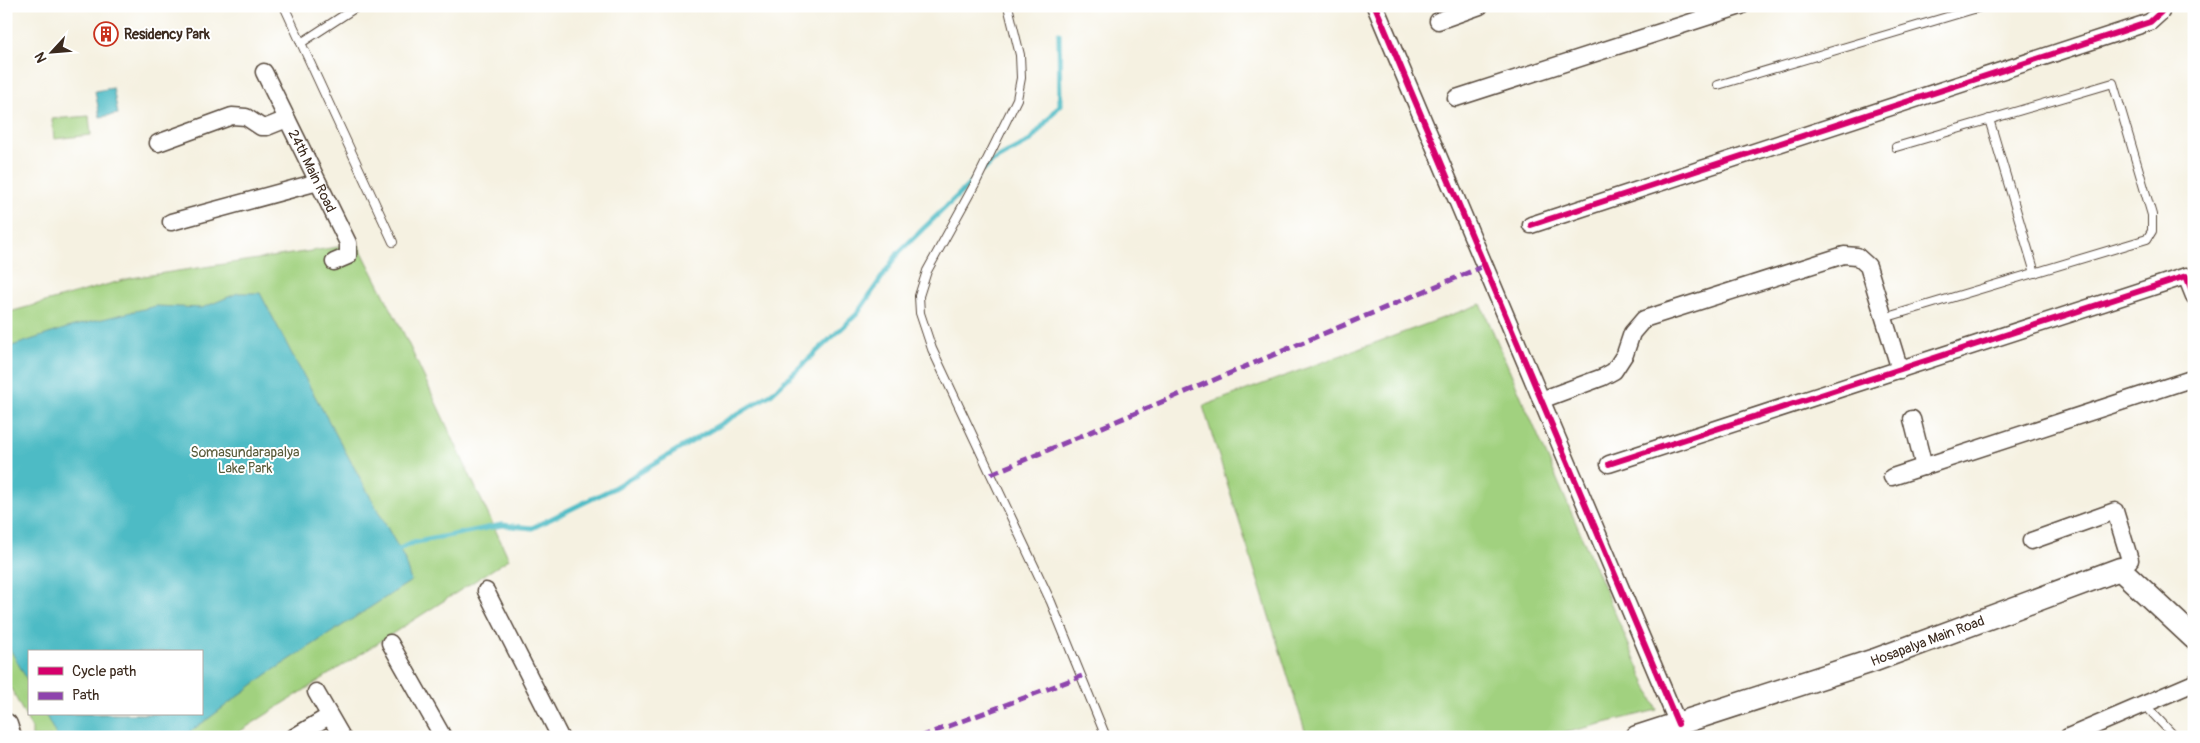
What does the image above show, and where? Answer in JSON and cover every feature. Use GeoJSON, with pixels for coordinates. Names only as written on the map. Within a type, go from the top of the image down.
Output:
{"type":"FeatureCollection","features":[{"type":"Feature","properties":{"kind":"street"},"geometry":{"type":"LineString","coordinates":[[1374,6],[1678,724]]}},
{"type":"Feature","properties":{"kind":"street"},"geometry":{"type":"LineString","coordinates":[[1442,15],[1480,6]]}},
{"type":"Feature","properties":{"kind":"street"},"geometry":{"type":"LineString","coordinates":[[1456,98],[1741,6]]}},
{"type":"Feature","properties":{"kind":"street"},"geometry":{"type":"LineString","coordinates":[[1531,226],[2150,22],[2161,12],[2160,6]]}},
{"type":"Feature","properties":{"kind":"street","name":"24th Main Road"},"geometry":{"type":"LineString","coordinates":[[264,72],[348,243],[348,256],[334,262]]}},
{"type":"Feature","properties":{"kind":"street"},"geometry":{"type":"LineString","coordinates":[[158,143],[232,116],[246,117],[261,127],[267,127],[287,119]]}},
{"type":"Feature","properties":{"kind":"street"},"geometry":{"type":"LineString","coordinates":[[171,222],[318,182]]}},
{"type":"Feature","properties":{"kind":"street"},"geometry":{"type":"LineString","coordinates":[[1541,400],[1603,377],[1614,371],[1625,354],[1632,333],[1644,319],[1844,255],[1857,256],[1868,266],[1900,370]]}},
{"type":"Feature","properties":{"kind":"street"},"geometry":{"type":"LineString","coordinates":[[1609,464],[2186,276],[2194,296]]}},
{"type":"Feature","properties":{"kind":"street"},"geometry":{"type":"LineString","coordinates":[[1892,477],[2194,378]]}},
{"type":"Feature","properties":{"kind":"street"},"geometry":{"type":"LineString","coordinates":[[1912,418],[1924,467]]}},
{"type":"Feature","properties":{"kind":"street"},"geometry":{"type":"LineString","coordinates":[[2031,541],[2115,511],[2130,560],[2120,569],[2194,638]]}},
{"type":"Feature","properties":{"kind":"street","name":"Hosapalya Main Road"},"geometry":{"type":"LineString","coordinates":[[1637,737],[1875,660],[2120,569]]}},
{"type":"Feature","properties":{"kind":"street"},"geometry":{"type":"LineString","coordinates":[[486,590],[560,737]]}},
{"type":"Feature","properties":{"kind":"street"},"geometry":{"type":"LineString","coordinates":[[390,643],[443,737]]}},
{"type":"Feature","properties":{"kind":"street"},"geometry":{"type":"LineString","coordinates":[[2068,737],[2194,683]]}},
{"type":"Feature","properties":{"kind":"street"},"geometry":{"type":"LineString","coordinates":[[316,692],[342,737]]}},
{"type":"Feature","properties":{"kind":"street"},"geometry":{"type":"LineString","coordinates":[[294,737],[329,716]]}},
{"type":"Feature","properties":{"kind":"street"},"geometry":{"type":"LineString","coordinates":[[6,725],[10,737]]}},
{"type":"Feature","properties":{"kind":"lane"},"geometry":{"type":"LineString","coordinates":[[284,6],[393,242]]}},
{"type":"Feature","properties":{"kind":"lane"},"geometry":{"type":"LineString","coordinates":[[301,43],[358,6]]}},
{"type":"Feature","properties":{"kind":"lane"},"geometry":{"type":"LineString","coordinates":[[1008,6],[1020,55],[1021,78],[1017,99],[986,163],[927,271],[919,296],[920,313],[932,349],[1051,602],[1106,737]]}},
{"type":"Feature","properties":{"kind":"lane"},"geometry":{"type":"LineString","coordinates":[[1718,85],[1984,6]]}},
{"type":"Feature","properties":{"kind":"lane"},"geometry":{"type":"LineString","coordinates":[[1884,318],[2147,239],[2152,231],[2152,215],[2114,82],[1896,146]]}},
{"type":"Feature","properties":{"kind":"lane"},"geometry":{"type":"LineString","coordinates":[[1989,119],[2035,273]]}},
{"type":"Feature","properties":{"kind":"lane"},"geometry":{"type":"LineString","coordinates":[[2144,704],[2175,737]]}},
{"type":"Feature","properties":{"kind":"green space"},"geometry":{"type":"Polygon","coordinates":[[[89,116],[91,135],[54,139],[52,119],[89,116]]]}},
{"type":"Feature","properties":{"kind":"green space","name":"Somasundarapalya Lake Park"},"geometry":{"type":"Polygon","coordinates":[[[358,244],[403,332],[509,559],[231,737],[32,737],[32,729],[6,679],[6,313],[131,278],[358,244]]]}},
{"type":"Feature","properties":{"kind":"green space"},"geometry":{"type":"Polygon","coordinates":[[[1481,304],[1657,710],[1548,737],[1307,737],[1203,406],[1481,304]]]}},
{"type":"Feature","properties":{"kind":"water"},"geometry":{"type":"Polygon","coordinates":[[[113,88],[118,114],[100,117],[95,91],[113,88]]]}},
{"type":"Feature","properties":{"kind":"water","name":"Somasundarapalya Lake Park"},"geometry":{"type":"Polygon","coordinates":[[[238,293],[260,293],[404,558],[411,581],[266,675],[182,737],[57,737],[46,716],[202,716],[202,650],[28,650],[28,681],[6,642],[6,348],[70,327],[156,306],[202,308],[238,293]]]}},
{"type":"Feature","properties":{"kind":"waterway"},"geometry":{"type":"LineString","coordinates":[[984,170],[993,161],[1030,141],[1060,105],[1059,34]]}},
{"type":"Feature","properties":{"kind":"waterway"},"geometry":{"type":"LineString","coordinates":[[393,552],[412,543],[502,525],[532,528],[612,489],[771,394],[857,314],[899,252],[976,178]]}},
{"type":"Feature","properties":{"kind":"marked path"},"geometry":{"type":"LineString","coordinates":[[991,474],[1484,266]]}},
{"type":"Feature","properties":{"kind":"marked path"},"geometry":{"type":"LineString","coordinates":[[920,737],[1082,676]]}},
{"type":"Feature","properties":{"kind":"cycle path"},"geometry":{"type":"LineString","coordinates":[[1375,6],[1678,724]]}},
{"type":"Feature","properties":{"kind":"cycle path"},"geometry":{"type":"LineString","coordinates":[[1531,225],[2150,22],[2161,12],[2160,6]]}},
{"type":"Feature","properties":{"kind":"cycle path"},"geometry":{"type":"LineString","coordinates":[[1609,464],[2186,276],[2194,296]]}},
{"type":"Feature","properties":{"kind":"place","name":"Residency Park"},"geometry":{"type":"Point","coordinates":[106,34]}}]}
